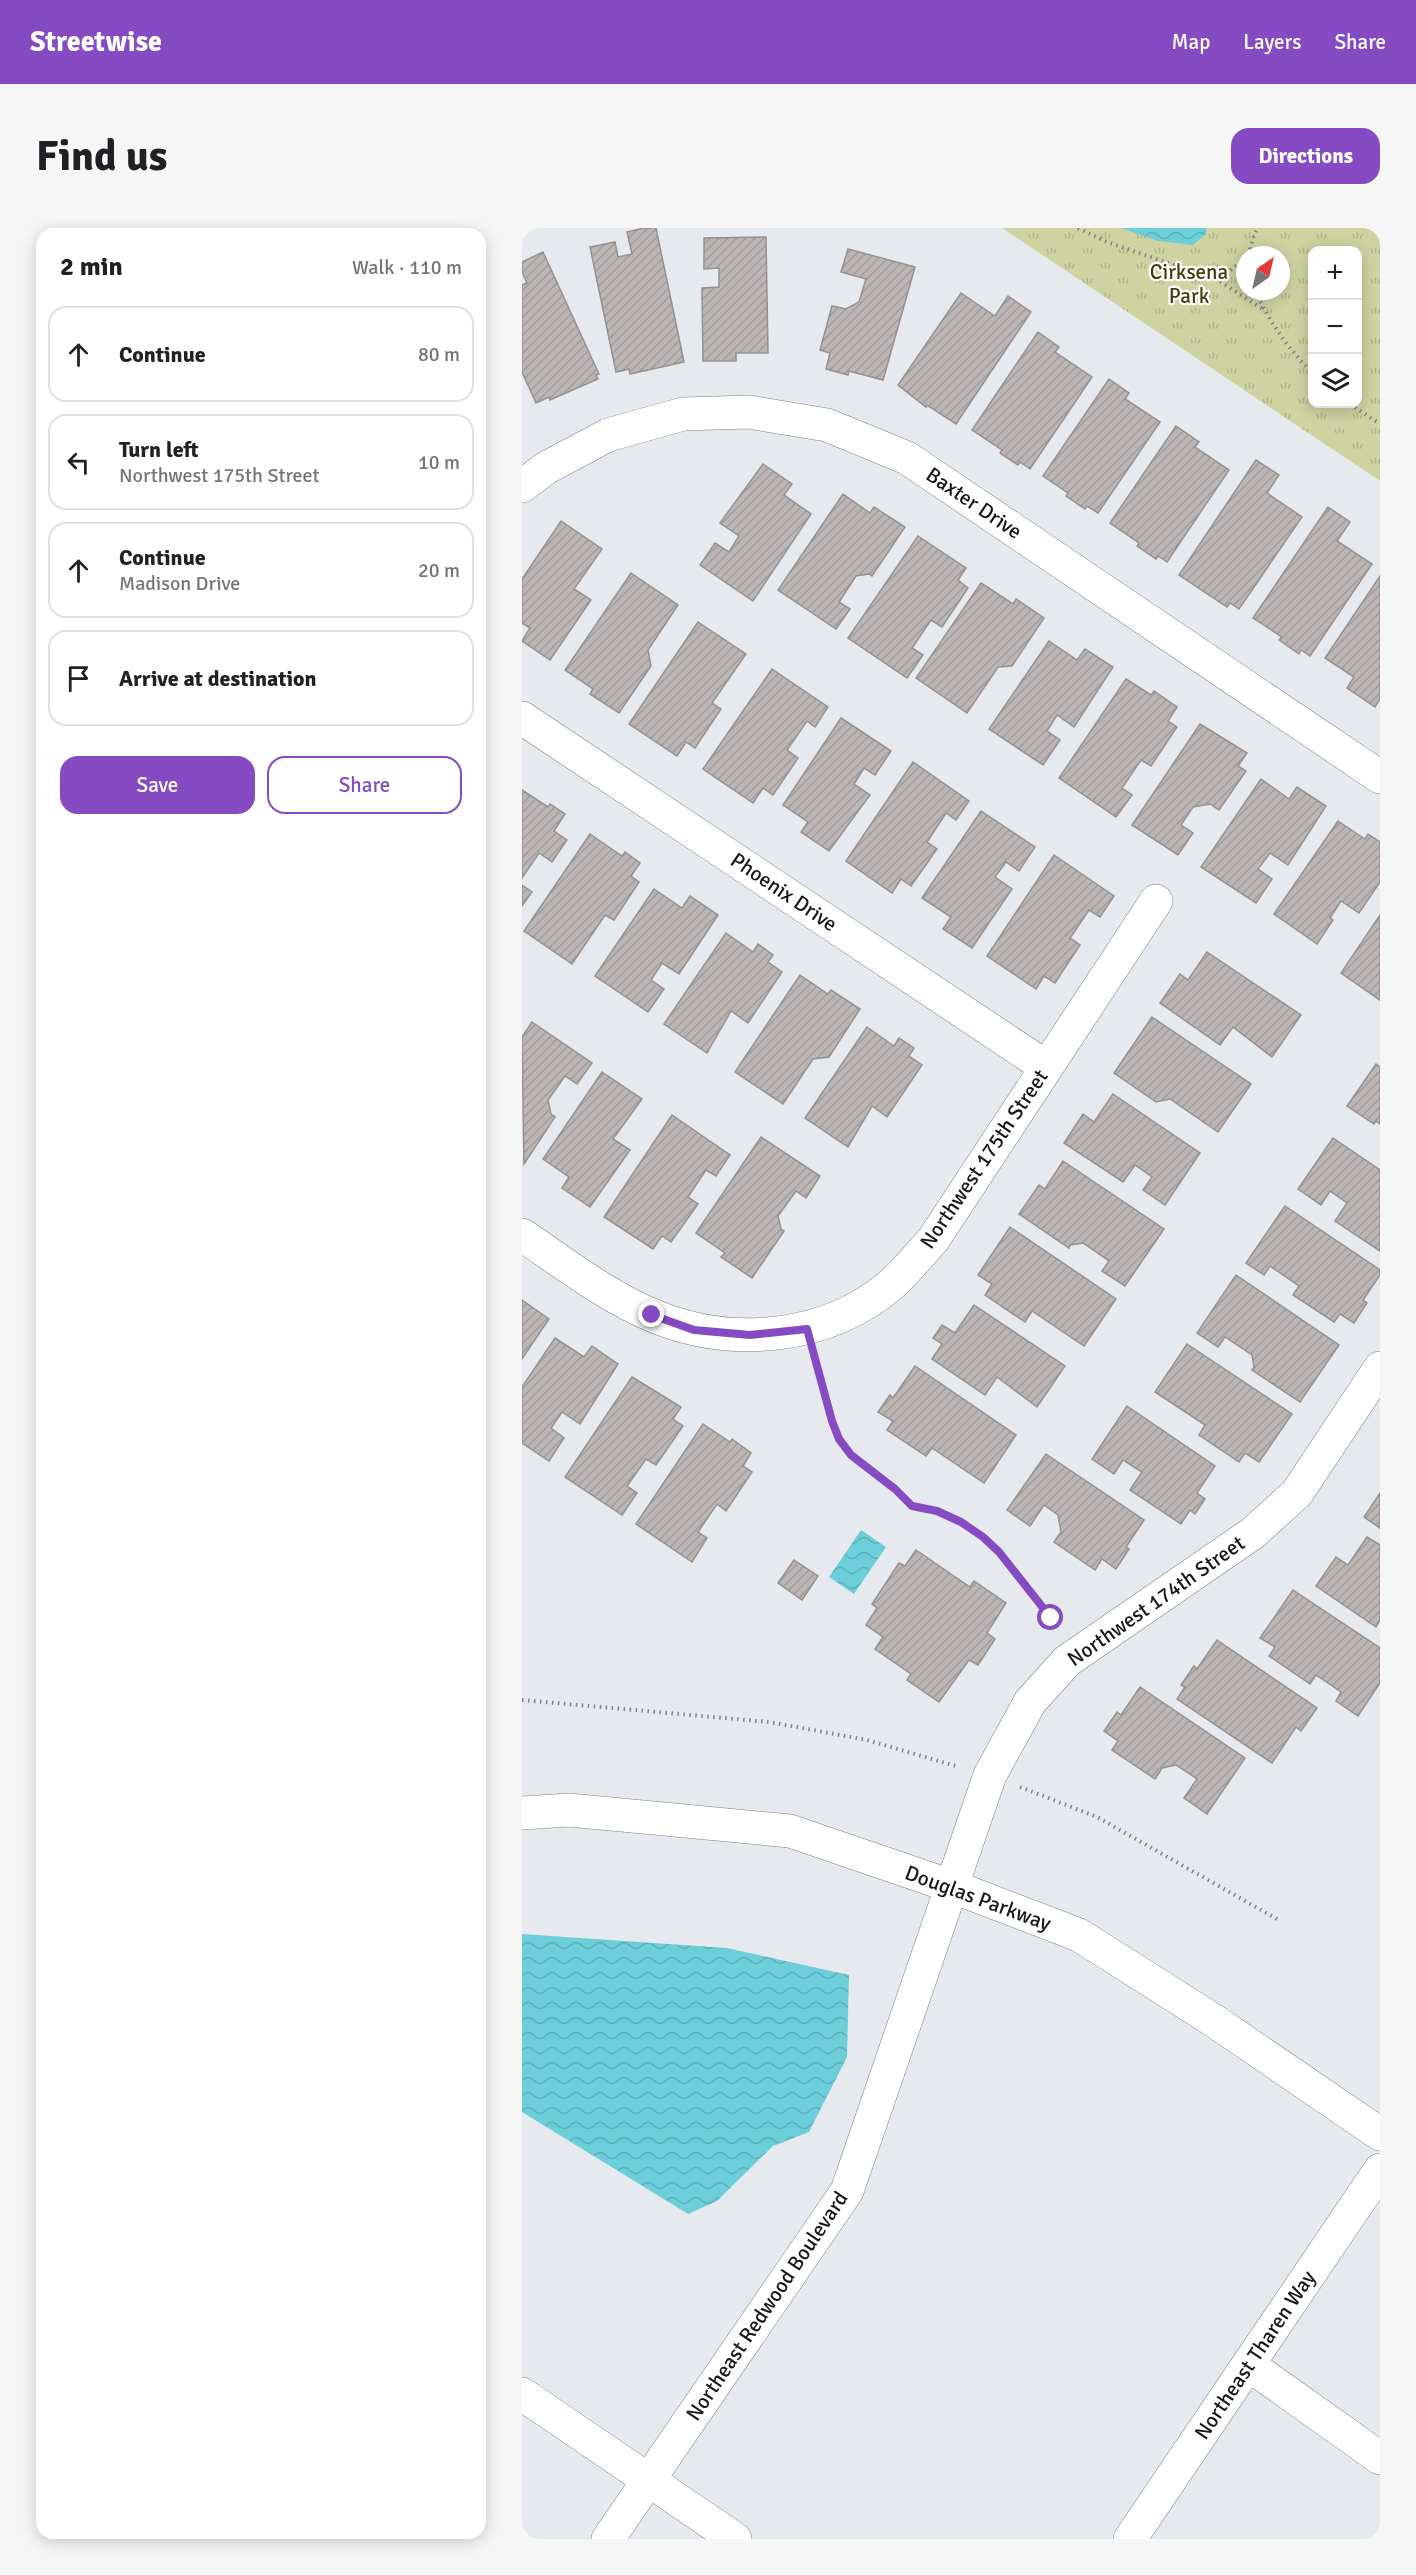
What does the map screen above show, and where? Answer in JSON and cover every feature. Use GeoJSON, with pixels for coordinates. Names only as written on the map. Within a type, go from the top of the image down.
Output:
{"type":"FeatureCollection","features":[{"type":"Feature","properties":{"kind":"street","name":"Baxter Drive"},"geometry":{"type":"LineString","coordinates":[[522,486],[546,468],[608,435],[683,414],[749,412],[827,425],[907,458],[1380,777]]}},
{"type":"Feature","properties":{"kind":"street","name":"Phoenix Drive"},"geometry":{"type":"LineString","coordinates":[[522,718],[1046,1067]]}},
{"type":"Feature","properties":{"kind":"street","name":"Northwest 175th Street"},"geometry":{"type":"LineString","coordinates":[[522,1235],[607,1292],[652,1315],[694,1330],[750,1335],[807,1329],[850,1312],[893,1283],[933,1239],[1156,901]]}},
{"type":"Feature","properties":{"kind":"street","name":"Northwest 174th Street"},"geometry":{"type":"LineString","coordinates":[[951,1886],[990,1776],[1030,1702],[1067,1661],[1253,1533],[1297,1493],[1380,1368]]}},
{"type":"Feature","properties":{"kind":"street","name":"Douglas Parkway"},"geometry":{"type":"LineString","coordinates":[[522,1813],[569,1810],[790,1831],[951,1886],[1079,1935],[1213,2020],[1380,2134]]}},
{"type":"Feature","properties":{"kind":"street","name":"Northeast Redwood Boulevard"},"geometry":{"type":"LineString","coordinates":[[608,2539],[847,2191],[951,1886]]}},
{"type":"Feature","properties":{"kind":"street","name":"Northeast Tharen Way"},"geometry":{"type":"LineString","coordinates":[[1130,2539],[1380,2170]]}},
{"type":"Feature","properties":{"kind":"street"},"geometry":{"type":"LineString","coordinates":[[1249,2365],[1380,2458]]}},
{"type":"Feature","properties":{"kind":"street"},"geometry":{"type":"LineString","coordinates":[[522,2394],[735,2539]]}},
{"type":"Feature","properties":{"kind":"path"},"geometry":{"type":"LineString","coordinates":[[1078,228],[1107,242],[1203,275],[1226,273],[1236,266]]}},
{"type":"Feature","properties":{"kind":"path"},"geometry":{"type":"LineString","coordinates":[[1250,246],[1257,228]]}},
{"type":"Feature","properties":{"kind":"path"},"geometry":{"type":"LineString","coordinates":[[1209,274],[1264,311]]}},
{"type":"Feature","properties":{"kind":"path"},"geometry":{"type":"LineString","coordinates":[[1259,300],[1294,355],[1308,368]]}},
{"type":"Feature","properties":{"kind":"path"},"geometry":{"type":"LineString","coordinates":[[1356,408],[1380,424]]}},
{"type":"Feature","properties":{"kind":"path"},"geometry":{"type":"LineString","coordinates":[[807,1329],[832,1421],[839,1439],[851,1455],[895,1489],[912,1506],[937,1511],[961,1522],[983,1537],[999,1552],[1051,1618]]}},
{"type":"Feature","properties":{"kind":"path"},"geometry":{"type":"LineString","coordinates":[[522,1700],[769,1722],[867,1740],[990,1776],[1097,1817],[1277,1919]]}},
{"type":"Feature","properties":{"kind":"green space","name":"Cirksena Park"},"geometry":{"type":"Polygon","coordinates":[[[1002,228],[1380,228],[1380,481],[1002,228]]]}},
{"type":"Feature","properties":{"kind":"water"},"geometry":{"type":"Polygon","coordinates":[[[1121,228],[1206,228],[1206,234],[1193,245],[1158,241],[1121,228]]]}},
{"type":"Feature","properties":{"kind":"water"},"geometry":{"type":"Polygon","coordinates":[[[861,1530],[886,1547],[854,1594],[829,1577],[861,1530]]]}},
{"type":"Feature","properties":{"kind":"water"},"geometry":{"type":"Polygon","coordinates":[[[522,1934],[727,1948],[849,1975],[847,2057],[809,2132],[773,2146],[717,2201],[688,2214],[522,2112],[522,1934]]]}},
{"type":"Feature","properties":{"kind":"building"},"geometry":{"type":"Polygon","coordinates":[[[656,228],[684,362],[630,374],[629,369],[616,372],[590,247],[615,242],[618,257],[632,254],[627,232],[656,228]]]}},
{"type":"Feature","properties":{"kind":"building"},"geometry":{"type":"Polygon","coordinates":[[[766,237],[768,353],[736,353],[736,361],[703,361],[702,288],[719,287],[719,268],[704,269],[704,238],[766,237]]]}},
{"type":"Feature","properties":{"kind":"building"},"geometry":{"type":"Polygon","coordinates":[[[848,249],[915,267],[883,380],[849,371],[848,375],[826,369],[830,353],[820,350],[832,306],[846,309],[859,302],[866,279],[841,272],[848,249]]]}},
{"type":"Feature","properties":{"kind":"building"},"geometry":{"type":"Polygon","coordinates":[[[543,252],[599,374],[596,375],[598,379],[550,400],[549,397],[536,403],[522,372],[522,285],[527,283],[522,272],[522,262],[543,252]]]}},
{"type":"Feature","properties":{"kind":"building"},"geometry":{"type":"Polygon","coordinates":[[[961,293],[995,316],[1008,296],[1031,312],[956,424],[927,405],[926,407],[898,385],[961,293]]]}},
{"type":"Feature","properties":{"kind":"building"},"geometry":{"type":"Polygon","coordinates":[[[1038,332],[1059,347],[1055,352],[1092,377],[1030,469],[1020,462],[1018,465],[1000,453],[1002,450],[972,430],[1038,332]]]}},
{"type":"Feature","properties":{"kind":"building"},"geometry":{"type":"Polygon","coordinates":[[[1109,379],[1129,393],[1125,399],[1160,422],[1098,513],[1087,506],[1085,509],[1066,496],[1068,493],[1043,476],[1109,379]]]}},
{"type":"Feature","properties":{"kind":"building"},"geometry":{"type":"Polygon","coordinates":[[[1176,426],[1199,442],[1195,447],[1229,470],[1167,562],[1158,556],[1156,559],[1137,546],[1139,543],[1110,523],[1176,426]]]}},
{"type":"Feature","properties":{"kind":"building"},"geometry":{"type":"Polygon","coordinates":[[[1256,460],[1279,475],[1267,493],[1302,517],[1239,609],[1230,603],[1227,607],[1179,575],[1256,460]]]}},
{"type":"Feature","properties":{"kind":"building"},"geometry":{"type":"Polygon","coordinates":[[[763,464],[792,484],[784,495],[811,514],[753,601],[700,565],[715,543],[729,552],[739,536],[720,523],[763,464]]]}},
{"type":"Feature","properties":{"kind":"building"},"geometry":{"type":"Polygon","coordinates":[[[843,494],[870,513],[874,507],[905,527],[872,576],[869,574],[856,576],[839,602],[850,609],[836,629],[778,590],[843,494]]]}},
{"type":"Feature","properties":{"kind":"building"},"geometry":{"type":"Polygon","coordinates":[[[1328,507],[1350,522],[1337,541],[1372,564],[1310,656],[1301,650],[1299,654],[1279,640],[1282,637],[1253,618],[1328,507]]]}},
{"type":"Feature","properties":{"kind":"building"},"geometry":{"type":"Polygon","coordinates":[[[561,521],[602,549],[574,589],[591,600],[550,660],[522,641],[530,628],[522,623],[522,579],[561,521]]]}},
{"type":"Feature","properties":{"kind":"building"},"geometry":{"type":"Polygon","coordinates":[[[918,536],[966,568],[958,580],[968,588],[942,627],[931,620],[912,648],[923,655],[907,678],[848,638],[918,536]]]}},
{"type":"Feature","properties":{"kind":"building"},"geometry":{"type":"Polygon","coordinates":[[[631,573],[678,605],[648,650],[651,666],[619,713],[590,694],[593,689],[565,670],[631,573]]]}},
{"type":"Feature","properties":{"kind":"building"},"geometry":{"type":"Polygon","coordinates":[[[1380,576],[1380,699],[1375,707],[1347,688],[1354,677],[1325,658],[1380,576]]]}},
{"type":"Feature","properties":{"kind":"building"},"geometry":{"type":"Polygon","coordinates":[[[981,583],[1013,604],[1016,599],[1044,618],[1012,666],[998,667],[967,713],[916,678],[981,583]]]}},
{"type":"Feature","properties":{"kind":"building"},"geometry":{"type":"Polygon","coordinates":[[[698,622],[746,654],[712,703],[721,709],[695,748],[686,742],[677,756],[629,724],[698,622]]]}},
{"type":"Feature","properties":{"kind":"building"},"geometry":{"type":"Polygon","coordinates":[[[1049,641],[1077,660],[1085,649],[1113,667],[1074,727],[1057,715],[1047,731],[1060,740],[1043,765],[989,729],[1049,641]]]}},
{"type":"Feature","properties":{"kind":"building"},"geometry":{"type":"Polygon","coordinates":[[[772,669],[828,707],[815,727],[807,721],[787,750],[798,758],[773,795],[763,788],[753,803],[703,769],[772,669]]]}},
{"type":"Feature","properties":{"kind":"building"},"geometry":{"type":"Polygon","coordinates":[[[1126,679],[1151,695],[1154,691],[1177,707],[1168,721],[1177,727],[1151,766],[1141,760],[1122,788],[1132,795],[1116,817],[1059,778],[1126,679]]]}},
{"type":"Feature","properties":{"kind":"building"},"geometry":{"type":"Polygon","coordinates":[[[841,718],[891,751],[875,775],[864,768],[854,784],[870,795],[829,851],[801,832],[808,822],[783,805],[841,718]]]}},
{"type":"Feature","properties":{"kind":"building"},"geometry":{"type":"Polygon","coordinates":[[[1200,724],[1247,753],[1238,766],[1246,771],[1219,810],[1210,804],[1193,807],[1181,825],[1193,833],[1178,855],[1132,825],[1200,724]]]}},
{"type":"Feature","properties":{"kind":"building"},"geometry":{"type":"Polygon","coordinates":[[[913,762],[969,801],[956,820],[946,813],[927,842],[937,849],[911,886],[901,879],[892,893],[846,861],[913,762]]]}},
{"type":"Feature","properties":{"kind":"building"},"geometry":{"type":"Polygon","coordinates":[[[1261,779],[1289,799],[1297,787],[1326,806],[1288,865],[1270,853],[1258,869],[1272,879],[1256,903],[1201,867],[1261,779]]]}},
{"type":"Feature","properties":{"kind":"building"},"geometry":{"type":"Polygon","coordinates":[[[522,790],[548,807],[550,804],[565,814],[554,831],[567,840],[552,862],[539,853],[522,878],[522,790]]]}},
{"type":"Feature","properties":{"kind":"building"},"geometry":{"type":"Polygon","coordinates":[[[981,811],[1035,847],[1019,871],[1006,862],[995,877],[1012,889],[972,948],[943,929],[951,917],[922,898],[981,811]]]}},
{"type":"Feature","properties":{"kind":"building"},"geometry":{"type":"Polygon","coordinates":[[[1338,821],[1365,839],[1368,834],[1380,842],[1380,882],[1359,913],[1341,901],[1330,918],[1333,920],[1317,944],[1274,914],[1338,821]]]}},
{"type":"Feature","properties":{"kind":"building"},"geometry":{"type":"Polygon","coordinates":[[[590,834],[622,856],[625,852],[640,863],[631,876],[639,882],[614,920],[605,915],[572,964],[524,931],[590,834]]]}},
{"type":"Feature","properties":{"kind":"building"},"geometry":{"type":"Polygon","coordinates":[[[1054,855],[1114,896],[1100,917],[1089,910],[1070,938],[1080,945],[1055,983],[1044,976],[1036,989],[987,956],[1054,855]]]}},
{"type":"Feature","properties":{"kind":"building"},"geometry":{"type":"Polygon","coordinates":[[[522,885],[532,892],[522,906],[522,885]]]}},
{"type":"Feature","properties":{"kind":"building"},"geometry":{"type":"Polygon","coordinates":[[[654,889],[682,908],[690,896],[718,915],[679,974],[662,963],[651,980],[664,989],[648,1012],[595,976],[654,889]]]}},
{"type":"Feature","properties":{"kind":"building"},"geometry":{"type":"Polygon","coordinates":[[[1380,915],[1380,1000],[1341,973],[1380,915]]]}},
{"type":"Feature","properties":{"kind":"building"},"geometry":{"type":"Polygon","coordinates":[[[726,933],[753,952],[758,944],[773,955],[768,962],[782,972],[748,1023],[731,1011],[707,1053],[664,1024],[726,933]]]}},
{"type":"Feature","properties":{"kind":"building"},"geometry":{"type":"Polygon","coordinates":[[[1207,952],[1301,1015],[1272,1057],[1233,1027],[1220,1045],[1160,1003],[1180,974],[1188,980],[1207,952]]]}},
{"type":"Feature","properties":{"kind":"building"},"geometry":{"type":"Polygon","coordinates":[[[800,975],[828,994],[831,990],[860,1009],[829,1057],[813,1059],[783,1104],[735,1072],[800,975]]]}},
{"type":"Feature","properties":{"kind":"building"},"geometry":{"type":"Polygon","coordinates":[[[1152,1017],[1251,1084],[1218,1132],[1170,1099],[1156,1102],[1114,1073],[1152,1017]]]}},
{"type":"Feature","properties":{"kind":"building"},"geometry":{"type":"Polygon","coordinates":[[[532,1022],[592,1063],[577,1084],[565,1076],[548,1100],[551,1114],[555,1117],[524,1164],[522,1037],[532,1022]]]}},
{"type":"Feature","properties":{"kind":"building"},"geometry":{"type":"Polygon","coordinates":[[[867,1027],[894,1046],[899,1038],[914,1048],[909,1056],[922,1065],[887,1117],[872,1106],[848,1147],[805,1118],[867,1027]]]}},
{"type":"Feature","properties":{"kind":"building"},"geometry":{"type":"Polygon","coordinates":[[[1376,1064],[1380,1067],[1380,1124],[1376,1121],[1374,1124],[1347,1106],[1376,1064]]]}},
{"type":"Feature","properties":{"kind":"building"},"geometry":{"type":"Polygon","coordinates":[[[602,1072],[642,1099],[613,1139],[630,1150],[590,1207],[562,1188],[569,1177],[543,1159],[602,1072]]]}},
{"type":"Feature","properties":{"kind":"building"},"geometry":{"type":"Polygon","coordinates":[[[1113,1094],[1200,1153],[1165,1205],[1143,1190],[1152,1177],[1135,1165],[1123,1182],[1064,1143],[1083,1114],[1094,1122],[1113,1094]]]}},
{"type":"Feature","properties":{"kind":"building"},"geometry":{"type":"Polygon","coordinates":[[[672,1115],[730,1155],[716,1176],[706,1170],[688,1197],[698,1204],[671,1242],[662,1236],[653,1249],[604,1217],[672,1115]]]}},
{"type":"Feature","properties":{"kind":"building"},"geometry":{"type":"Polygon","coordinates":[[[761,1137],[820,1176],[806,1198],[796,1191],[778,1216],[781,1229],[784,1231],[752,1278],[721,1257],[725,1253],[696,1233],[761,1137]]]}},
{"type":"Feature","properties":{"kind":"building"},"geometry":{"type":"Polygon","coordinates":[[[1333,1138],[1380,1170],[1380,1251],[1335,1221],[1347,1203],[1330,1191],[1321,1205],[1298,1189],[1333,1138]]]}},
{"type":"Feature","properties":{"kind":"building"},"geometry":{"type":"Polygon","coordinates":[[[1063,1161],[1164,1229],[1125,1286],[1102,1271],[1109,1261],[1083,1243],[1070,1245],[1069,1248],[1019,1214],[1039,1185],[1045,1189],[1063,1161]]]}},
{"type":"Feature","properties":{"kind":"building"},"geometry":{"type":"Polygon","coordinates":[[[1285,1206],[1380,1270],[1380,1275],[1363,1300],[1367,1303],[1354,1323],[1340,1314],[1334,1322],[1293,1295],[1299,1286],[1270,1266],[1264,1275],[1246,1263],[1285,1206]]]}},
{"type":"Feature","properties":{"kind":"building"},"geometry":{"type":"Polygon","coordinates":[[[1010,1227],[1116,1299],[1084,1346],[1032,1311],[1025,1322],[985,1295],[992,1284],[978,1275],[1010,1227]]]}},
{"type":"Feature","properties":{"kind":"building"},"geometry":{"type":"Polygon","coordinates":[[[1236,1275],[1339,1345],[1300,1402],[1252,1370],[1254,1367],[1252,1355],[1225,1337],[1218,1347],[1197,1333],[1236,1275]]]}},
{"type":"Feature","properties":{"kind":"building"},"geometry":{"type":"Polygon","coordinates":[[[522,1300],[549,1319],[522,1359],[522,1300]]]}},
{"type":"Feature","properties":{"kind":"building"},"geometry":{"type":"Polygon","coordinates":[[[974,1305],[1065,1366],[1037,1407],[997,1377],[985,1395],[932,1359],[942,1344],[933,1338],[942,1325],[955,1333],[974,1305]]]}},
{"type":"Feature","properties":{"kind":"building"},"geometry":{"type":"Polygon","coordinates":[[[555,1338],[584,1357],[592,1346],[618,1364],[580,1424],[562,1412],[551,1428],[564,1438],[549,1461],[522,1443],[522,1387],[555,1338]]]}},
{"type":"Feature","properties":{"kind":"building"},"geometry":{"type":"Polygon","coordinates":[[[1187,1344],[1292,1414],[1259,1462],[1245,1453],[1239,1462],[1199,1435],[1205,1425],[1155,1392],[1187,1344]]]}},
{"type":"Feature","properties":{"kind":"building"},"geometry":{"type":"Polygon","coordinates":[[[915,1366],[1016,1435],[984,1483],[932,1448],[926,1456],[887,1430],[893,1421],[878,1412],[890,1395],[893,1398],[915,1366]]]}},
{"type":"Feature","properties":{"kind":"building"},"geometry":{"type":"Polygon","coordinates":[[[632,1377],[681,1407],[673,1419],[683,1426],[656,1465],[646,1459],[627,1486],[637,1493],[622,1515],[565,1477],[632,1377]]]}},
{"type":"Feature","properties":{"kind":"building"},"geometry":{"type":"Polygon","coordinates":[[[1127,1406],[1215,1466],[1197,1493],[1205,1499],[1195,1514],[1190,1510],[1181,1524],[1130,1490],[1142,1472],[1123,1460],[1114,1474],[1092,1459],[1127,1406]]]}},
{"type":"Feature","properties":{"kind":"building"},"geometry":{"type":"Polygon","coordinates":[[[703,1424],[730,1442],[732,1439],[751,1453],[743,1466],[752,1472],[726,1511],[717,1504],[698,1532],[707,1538],[692,1562],[636,1524],[703,1424]]]}},
{"type":"Feature","properties":{"kind":"building"},"geometry":{"type":"Polygon","coordinates":[[[1046,1454],[1144,1520],[1126,1547],[1129,1549],[1116,1569],[1102,1559],[1095,1570],[1054,1542],[1061,1532],[1058,1515],[1044,1505],[1030,1526],[1007,1510],[1046,1454]]]}},
{"type":"Feature","properties":{"kind":"building"},"geometry":{"type":"Polygon","coordinates":[[[1380,1493],[1380,1528],[1364,1517],[1380,1493]]]}},
{"type":"Feature","properties":{"kind":"building"},"geometry":{"type":"Polygon","coordinates":[[[1367,1537],[1380,1545],[1380,1620],[1376,1627],[1316,1586],[1336,1557],[1348,1565],[1367,1537]]]}},
{"type":"Feature","properties":{"kind":"building"},"geometry":{"type":"Polygon","coordinates":[[[916,1550],[970,1587],[974,1581],[1006,1603],[987,1633],[995,1639],[978,1665],[969,1660],[939,1702],[907,1680],[911,1674],[875,1649],[883,1637],[866,1625],[877,1608],[872,1604],[899,1563],[905,1566],[916,1550]]]}},
{"type":"Feature","properties":{"kind":"building"},"geometry":{"type":"Polygon","coordinates":[[[794,1560],[818,1576],[802,1600],[778,1583],[794,1560]]]}},
{"type":"Feature","properties":{"kind":"building"},"geometry":{"type":"Polygon","coordinates":[[[1293,1590],[1380,1648],[1380,1683],[1358,1716],[1336,1701],[1341,1692],[1316,1675],[1310,1684],[1269,1656],[1275,1647],[1260,1638],[1293,1590]]]}},
{"type":"Feature","properties":{"kind":"building"},"geometry":{"type":"Polygon","coordinates":[[[1217,1640],[1317,1708],[1301,1731],[1296,1727],[1272,1763],[1177,1699],[1185,1687],[1181,1685],[1194,1666],[1197,1669],[1217,1640]]]}},
{"type":"Feature","properties":{"kind":"building"},"geometry":{"type":"Polygon","coordinates":[[[1140,1687],[1245,1758],[1207,1814],[1184,1798],[1197,1779],[1176,1765],[1162,1768],[1155,1779],[1112,1750],[1118,1741],[1104,1731],[1117,1712],[1121,1715],[1140,1687]]]}},
{"type":"Feature","properties":{"kind":"route"},"geometry":{"type":"LineString","coordinates":[[652,1315],[694,1330],[750,1335],[807,1329],[832,1421],[839,1439],[851,1455],[895,1489],[912,1506],[922,1506],[937,1511],[961,1522],[983,1537],[999,1552],[1051,1618]]}}]}
